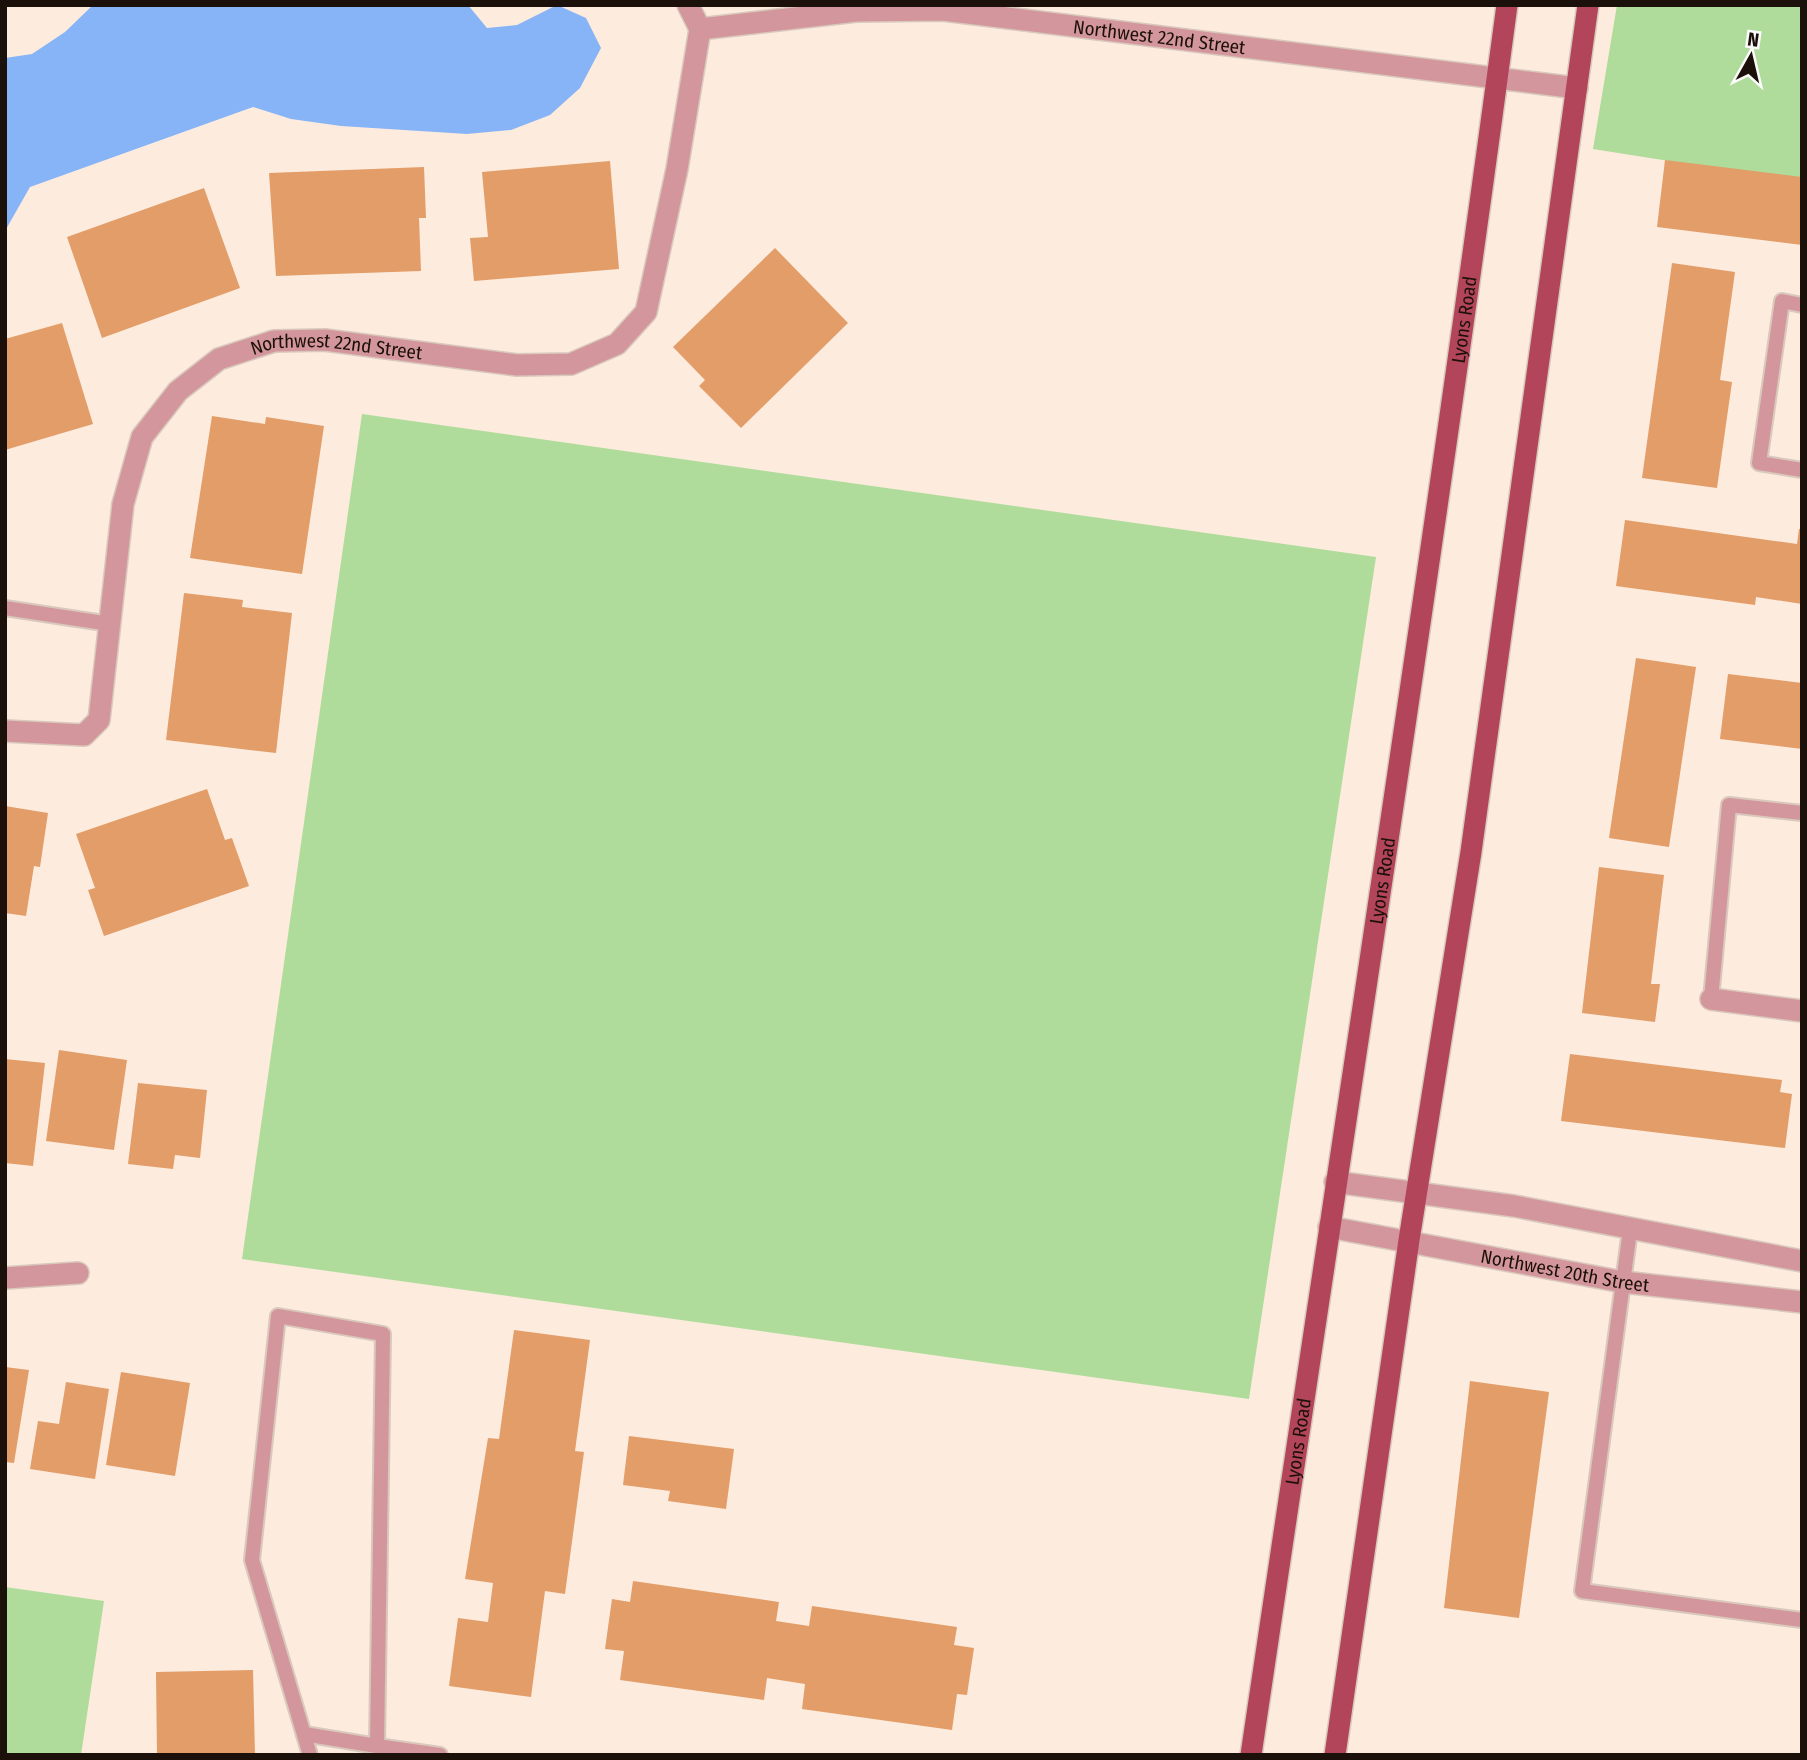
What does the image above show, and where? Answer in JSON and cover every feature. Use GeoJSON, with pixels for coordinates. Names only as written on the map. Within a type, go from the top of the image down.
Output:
{"type":"FeatureCollection","features":[{"type":"Feature","properties":{"kind":"main road","name":"Lyons Road"},"geometry":{"type":"LineString","coordinates":[[1251,1755],[1335,1182],[1397,791],[1507,5]]}},
{"type":"Feature","properties":{"kind":"main road"},"geometry":{"type":"LineString","coordinates":[[1335,1755],[1409,1240],[1471,852],[1588,5]]}},
{"type":"Feature","properties":{"kind":"street"},"geometry":{"type":"LineString","coordinates":[[688,5],[700,29]]}},
{"type":"Feature","properties":{"kind":"street","name":"Northwest 22nd Street"},"geometry":{"type":"LineString","coordinates":[[5,731],[84,735],[99,720],[123,504],[142,437],[178,391],[219,359],[274,341],[325,340],[517,365],[571,364],[617,344],[646,312],[677,169],[700,29],[856,11],[943,8],[1577,88]]}},
{"type":"Feature","properties":{"kind":"street"},"geometry":{"type":"LineString","coordinates":[[1712,999],[1802,1011]]}},
{"type":"Feature","properties":{"kind":"street"},"geometry":{"type":"LineString","coordinates":[[1335,1182],[1514,1206],[1802,1261]]}},
{"type":"Feature","properties":{"kind":"street","name":"Northwest 20th Street"},"geometry":{"type":"LineString","coordinates":[[1329,1227],[1623,1282],[1802,1302]]}},
{"type":"Feature","properties":{"kind":"street"},"geometry":{"type":"LineString","coordinates":[[5,1278],[78,1273]]}},
{"type":"Feature","properties":{"kind":"lane"},"geometry":{"type":"LineString","coordinates":[[1802,304],[1782,301],[1759,463],[1802,470]]}},
{"type":"Feature","properties":{"kind":"lane"},"geometry":{"type":"LineString","coordinates":[[5,608],[110,624]]}},
{"type":"Feature","properties":{"kind":"lane"},"geometry":{"type":"LineString","coordinates":[[1712,999],[1729,805],[1802,813]]}},
{"type":"Feature","properties":{"kind":"lane"},"geometry":{"type":"LineString","coordinates":[[1630,1230],[1582,1591],[1802,1620]]}},
{"type":"Feature","properties":{"kind":"lane"},"geometry":{"type":"LineString","coordinates":[[310,1755],[252,1560],[278,1316],[383,1334],[377,1746]]}},
{"type":"Feature","properties":{"kind":"lane"},"geometry":{"type":"LineString","coordinates":[[304,1734],[440,1755]]}},
{"type":"Feature","properties":{"kind":"green space"},"geometry":{"type":"Polygon","coordinates":[[[1617,5],[1802,5],[1802,182],[1593,149],[1617,5]]]}},
{"type":"Feature","properties":{"kind":"green space"},"geometry":{"type":"Polygon","coordinates":[[[362,414],[1376,557],[1249,1399],[242,1259],[362,414]]]}},
{"type":"Feature","properties":{"kind":"green space"},"geometry":{"type":"Polygon","coordinates":[[[5,1587],[104,1601],[81,1755],[5,1755],[5,1587]]]}},
{"type":"Feature","properties":{"kind":"water"},"geometry":{"type":"Polygon","coordinates":[[[93,5],[468,5],[487,28],[517,25],[557,5],[586,18],[601,48],[580,88],[550,115],[511,130],[467,134],[341,126],[291,119],[253,107],[30,187],[5,231],[5,58],[32,54],[65,32],[93,5]]]}},
{"type":"Feature","properties":{"kind":"building"},"geometry":{"type":"Polygon","coordinates":[[[1665,160],[1802,177],[1802,245],[1657,227],[1665,160]]]}},
{"type":"Feature","properties":{"kind":"building"},"geometry":{"type":"Polygon","coordinates":[[[610,161],[619,269],[474,281],[470,238],[488,237],[482,172],[610,161]]]}},
{"type":"Feature","properties":{"kind":"building"},"geometry":{"type":"Polygon","coordinates":[[[424,167],[426,218],[419,218],[421,271],[276,276],[269,173],[424,167]]]}},
{"type":"Feature","properties":{"kind":"building"},"geometry":{"type":"Polygon","coordinates":[[[204,188],[240,288],[102,338],[67,237],[204,188]]]}},
{"type":"Feature","properties":{"kind":"building"},"geometry":{"type":"Polygon","coordinates":[[[775,248],[848,323],[741,428],[699,386],[705,380],[673,347],[775,248]]]}},
{"type":"Feature","properties":{"kind":"building"},"geometry":{"type":"Polygon","coordinates":[[[1672,263],[1735,272],[1720,380],[1732,382],[1717,488],[1642,478],[1672,263]]]}},
{"type":"Feature","properties":{"kind":"building"},"geometry":{"type":"Polygon","coordinates":[[[62,323],[93,424],[5,450],[5,339],[62,323]]]}},
{"type":"Feature","properties":{"kind":"building"},"geometry":{"type":"Polygon","coordinates":[[[212,416],[265,424],[266,417],[324,426],[302,574],[190,558],[212,416]]]}},
{"type":"Feature","properties":{"kind":"building"},"geometry":{"type":"Polygon","coordinates":[[[1625,520],[1797,544],[1799,529],[1802,529],[1802,604],[1756,597],[1755,605],[1616,586],[1625,520]]]}},
{"type":"Feature","properties":{"kind":"building"},"geometry":{"type":"Polygon","coordinates":[[[184,593],[243,600],[242,607],[292,613],[276,753],[166,740],[184,593]]]}},
{"type":"Feature","properties":{"kind":"building"},"geometry":{"type":"Polygon","coordinates":[[[1636,658],[1696,667],[1669,847],[1609,838],[1636,658]]]}},
{"type":"Feature","properties":{"kind":"building"},"geometry":{"type":"Polygon","coordinates":[[[1728,674],[1802,683],[1802,749],[1720,739],[1728,674]]]}},
{"type":"Feature","properties":{"kind":"building"},"geometry":{"type":"Polygon","coordinates":[[[207,789],[225,840],[232,838],[249,886],[104,936],[88,890],[95,888],[76,834],[207,789]]]}},
{"type":"Feature","properties":{"kind":"building"},"geometry":{"type":"Polygon","coordinates":[[[5,806],[48,813],[40,867],[34,866],[26,916],[5,913],[5,806]]]}},
{"type":"Feature","properties":{"kind":"building"},"geometry":{"type":"Polygon","coordinates":[[[1599,867],[1664,875],[1651,984],[1660,984],[1655,1022],[1582,1013],[1599,867]]]}},
{"type":"Feature","properties":{"kind":"building"},"geometry":{"type":"Polygon","coordinates":[[[59,1050],[127,1060],[114,1150],[46,1141],[59,1050]]]}},
{"type":"Feature","properties":{"kind":"building"},"geometry":{"type":"Polygon","coordinates":[[[1570,1054],[1782,1080],[1780,1092],[1792,1094],[1785,1148],[1561,1121],[1570,1054]]]}},
{"type":"Feature","properties":{"kind":"building"},"geometry":{"type":"Polygon","coordinates":[[[5,1059],[45,1063],[33,1166],[5,1163],[5,1059]]]}},
{"type":"Feature","properties":{"kind":"building"},"geometry":{"type":"Polygon","coordinates":[[[138,1083],[207,1090],[200,1158],[175,1155],[173,1169],[128,1164],[138,1083]]]}},
{"type":"Feature","properties":{"kind":"building"},"geometry":{"type":"Polygon","coordinates":[[[514,1330],[590,1340],[575,1451],[584,1452],[565,1594],[545,1591],[531,1697],[449,1686],[458,1618],[488,1622],[493,1583],[465,1579],[488,1438],[499,1439],[514,1330]]]}},
{"type":"Feature","properties":{"kind":"building"},"geometry":{"type":"Polygon","coordinates":[[[5,1367],[29,1370],[14,1463],[5,1462],[5,1367]]]}},
{"type":"Feature","properties":{"kind":"building"},"geometry":{"type":"Polygon","coordinates":[[[121,1372],[190,1383],[175,1476],[106,1465],[121,1372]]]}},
{"type":"Feature","properties":{"kind":"building"},"geometry":{"type":"Polygon","coordinates":[[[1470,1381],[1549,1392],[1519,1618],[1444,1608],[1470,1381]]]}},
{"type":"Feature","properties":{"kind":"building"},"geometry":{"type":"Polygon","coordinates":[[[66,1382],[109,1389],[95,1479],[30,1469],[38,1421],[59,1424],[66,1382]]]}},
{"type":"Feature","properties":{"kind":"building"},"geometry":{"type":"Polygon","coordinates":[[[629,1436],[734,1449],[726,1509],[668,1501],[670,1491],[623,1485],[629,1436]]]}},
{"type":"Feature","properties":{"kind":"building"},"geometry":{"type":"Polygon","coordinates":[[[633,1581],[779,1602],[776,1621],[809,1626],[812,1606],[957,1627],[954,1645],[974,1648],[967,1695],[957,1694],[952,1730],[802,1709],[805,1684],[767,1678],[764,1700],[620,1680],[624,1651],[605,1649],[612,1599],[630,1602],[633,1581]]]}},
{"type":"Feature","properties":{"kind":"building"},"geometry":{"type":"Polygon","coordinates":[[[253,1670],[255,1755],[157,1755],[156,1672],[253,1670]]]}}]}
